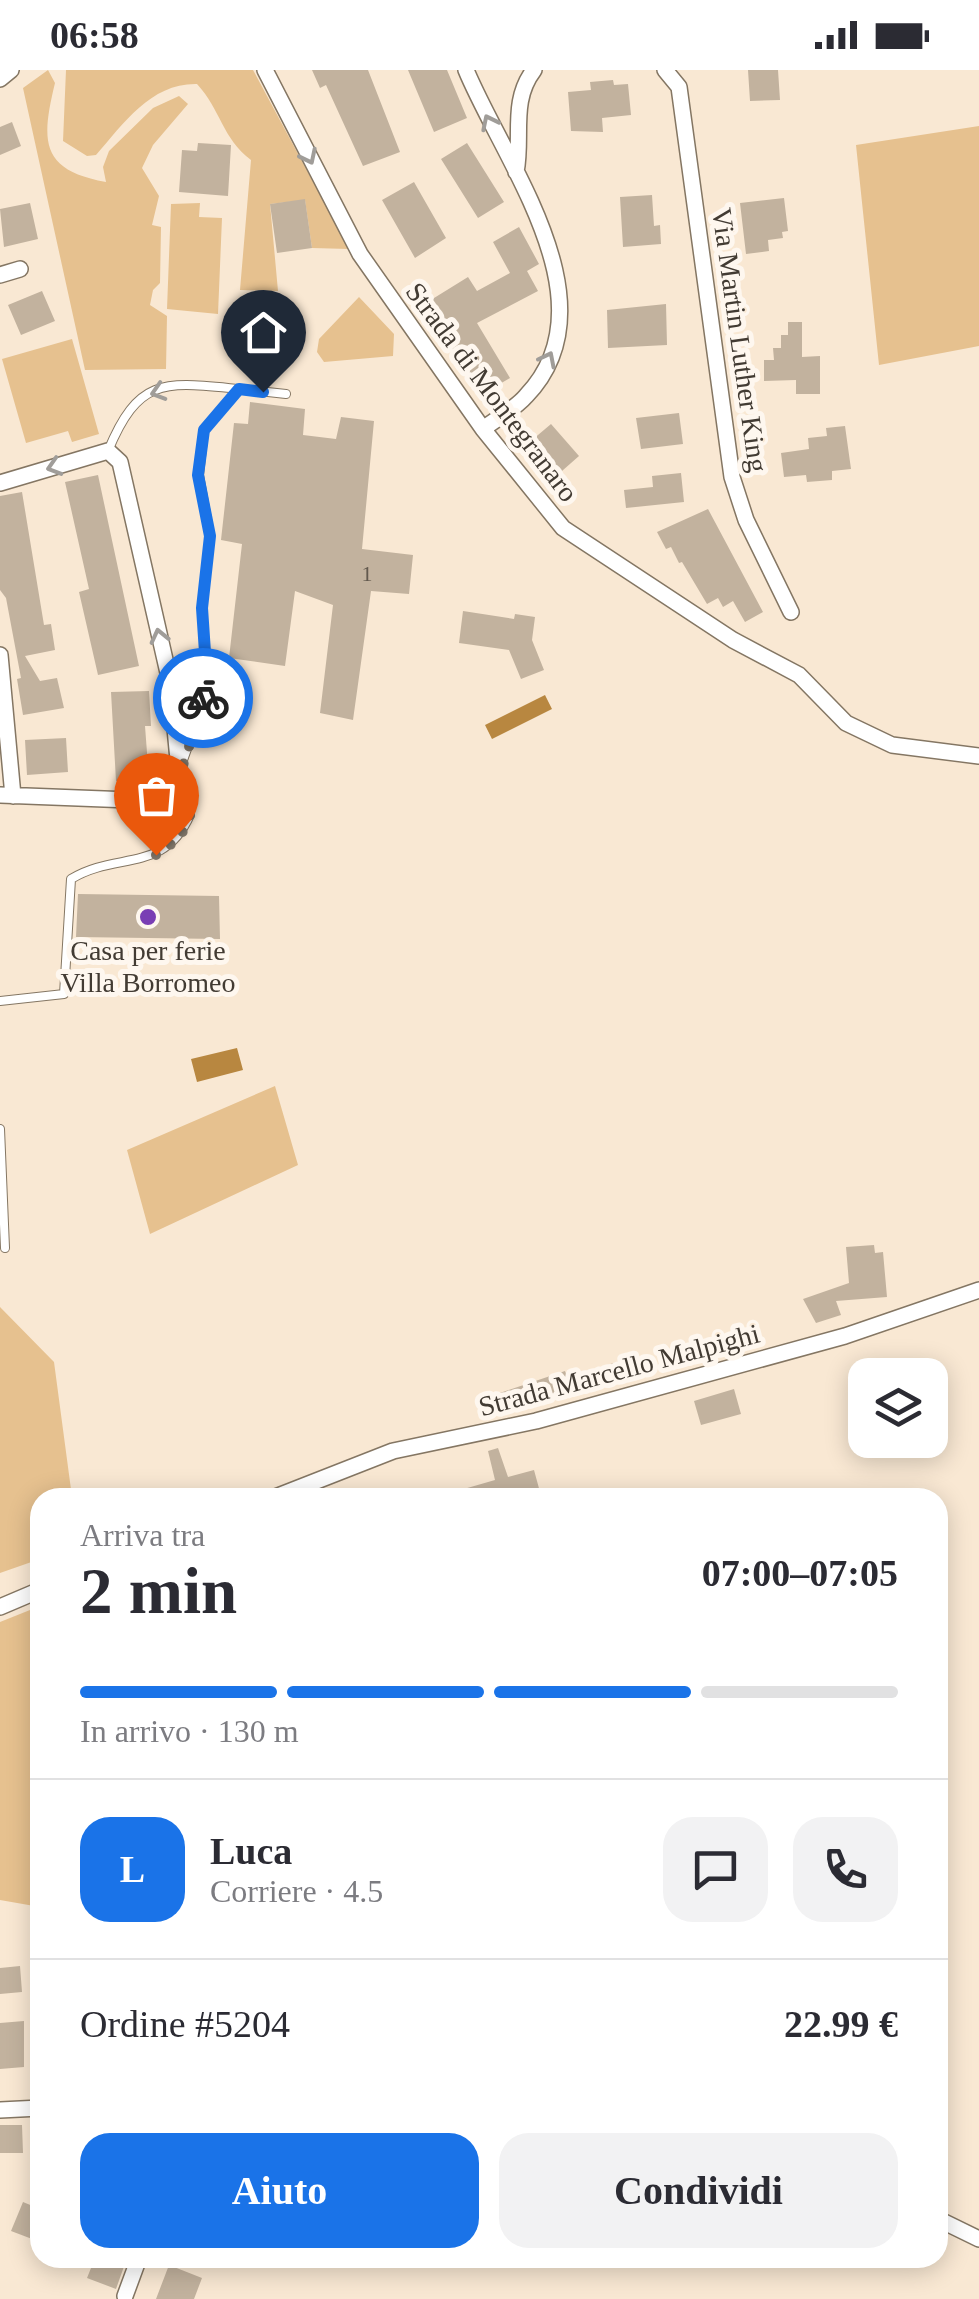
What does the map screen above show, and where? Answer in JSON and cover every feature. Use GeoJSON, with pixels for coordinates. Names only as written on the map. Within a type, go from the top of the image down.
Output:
{"type":"FeatureCollection","features":[{"type":"Feature","properties":{"kind":"street"},"geometry":{"type":"LineString","coordinates":[[0,79],[11,70]]}},
{"type":"Feature","properties":{"kind":"street","name":"Strada di Montegranaro"},"geometry":{"type":"LineString","coordinates":[[265,70],[360,254],[483,428],[562,528],[733,640],[799,676],[846,723],[892,745],[979,756]]}},
{"type":"Feature","properties":{"kind":"street"},"geometry":{"type":"LineString","coordinates":[[466,70],[541,226],[562,292],[555,351],[527,396],[483,428]]}},
{"type":"Feature","properties":{"kind":"street"},"geometry":{"type":"LineString","coordinates":[[516,172],[521,146],[517,106],[534,70]]}},
{"type":"Feature","properties":{"kind":"street","name":"Via Martin Luther King"},"geometry":{"type":"LineString","coordinates":[[665,70],[679,87],[732,477],[746,520],[790,612]]}},
{"type":"Feature","properties":{"kind":"street"},"geometry":{"type":"LineString","coordinates":[[0,275],[20,269]]}},
{"type":"Feature","properties":{"kind":"street"},"geometry":{"type":"LineString","coordinates":[[0,483],[108,451],[120,462],[170,686],[182,802],[6,796],[0,654]]}},
{"type":"Feature","properties":{"kind":"street","name":"Strada Marcello Malpighi"},"geometry":{"type":"LineString","coordinates":[[298,1488],[392,1451],[536,1421],[845,1336],[979,1290]]}},
{"type":"Feature","properties":{"kind":"street"},"geometry":{"type":"LineString","coordinates":[[0,1607],[30,1594]]}},
{"type":"Feature","properties":{"kind":"street"},"geometry":{"type":"LineString","coordinates":[[0,2110],[30,2108]]}},
{"type":"Feature","properties":{"kind":"street"},"geometry":{"type":"LineString","coordinates":[[948,2224],[979,2239]]}},
{"type":"Feature","properties":{"kind":"street"},"geometry":{"type":"LineString","coordinates":[[125,2296],[135,2268]]}},
{"type":"Feature","properties":{"kind":"lane"},"geometry":{"type":"LineString","coordinates":[[108,451],[128,406],[151,391],[190,385],[286,394]]}},
{"type":"Feature","properties":{"kind":"lane"},"geometry":{"type":"LineString","coordinates":[[179,770],[202,707],[206,667],[202,608],[210,536],[198,475],[204,430],[239,389]]}},
{"type":"Feature","properties":{"kind":"lane"},"geometry":{"type":"LineString","coordinates":[[0,1001],[64,994],[71,880],[84,871],[156,855],[180,838],[190,815],[182,802]]}},
{"type":"Feature","properties":{"kind":"lane"},"geometry":{"type":"LineString","coordinates":[[0,1129],[6,1248]]}},
{"type":"Feature","properties":{"kind":"shaded area"},"geometry":{"type":"Polygon","coordinates":[[[48,70],[55,83],[48,121],[50,150],[68,170],[84,177],[106,182],[103,167],[109,151],[153,108],[179,96],[188,104],[153,145],[142,168],[159,196],[152,225],[161,227],[160,283],[153,290],[150,305],[167,316],[166,369],[85,370],[23,88],[48,70]]]}},
{"type":"Feature","properties":{"kind":"shaded area"},"geometry":{"type":"Polygon","coordinates":[[[66,70],[253,70],[349,249],[312,248],[305,200],[270,204],[278,291],[240,290],[251,160],[234,142],[205,94],[197,84],[166,90],[128,118],[96,155],[87,156],[63,141],[66,70]]]}},
{"type":"Feature","properties":{"kind":"shaded area"},"geometry":{"type":"Polygon","coordinates":[[[979,126],[979,346],[879,365],[856,145],[979,126]]]}},
{"type":"Feature","properties":{"kind":"shaded area"},"geometry":{"type":"Polygon","coordinates":[[[200,203],[199,217],[222,218],[218,314],[167,309],[171,204],[200,203]]]}},
{"type":"Feature","properties":{"kind":"shaded area"},"geometry":{"type":"Polygon","coordinates":[[[359,297],[394,334],[393,356],[324,362],[317,352],[319,339],[359,297]]]}},
{"type":"Feature","properties":{"kind":"shaded area"},"geometry":{"type":"Polygon","coordinates":[[[72,339],[99,434],[72,442],[68,431],[26,443],[2,359],[72,339]]]}},
{"type":"Feature","properties":{"kind":"shaded area"},"geometry":{"type":"Polygon","coordinates":[[[545,695],[552,709],[492,739],[485,725],[545,695]]]}},
{"type":"Feature","properties":{"kind":"shaded area"},"geometry":{"type":"Polygon","coordinates":[[[237,1048],[243,1070],[197,1082],[191,1059],[237,1048]]]}},
{"type":"Feature","properties":{"kind":"shaded area"},"geometry":{"type":"Polygon","coordinates":[[[275,1086],[298,1165],[150,1234],[127,1150],[275,1086]]]}},
{"type":"Feature","properties":{"kind":"shaded area"},"geometry":{"type":"Polygon","coordinates":[[[0,1307],[54,1362],[71,1488],[30,1488],[30,1562],[0,1573],[0,1307]]]}},
{"type":"Feature","properties":{"kind":"shaded area"},"geometry":{"type":"Polygon","coordinates":[[[30,1610],[30,1905],[0,1900],[0,1622],[30,1610]]]}},
{"type":"Feature","properties":{"kind":"building"},"geometry":{"type":"Polygon","coordinates":[[[312,70],[368,70],[400,152],[363,166],[326,85],[320,88],[312,70]]]}},
{"type":"Feature","properties":{"kind":"building"},"geometry":{"type":"Polygon","coordinates":[[[408,70],[447,70],[467,118],[434,132],[408,70]]]}},
{"type":"Feature","properties":{"kind":"building"},"geometry":{"type":"Polygon","coordinates":[[[748,70],[778,70],[780,100],[750,101],[748,70]]]}},
{"type":"Feature","properties":{"kind":"building"},"geometry":{"type":"Polygon","coordinates":[[[613,80],[614,85],[628,84],[631,115],[602,118],[603,132],[571,131],[568,92],[591,90],[590,82],[613,80]]]}},
{"type":"Feature","properties":{"kind":"building"},"geometry":{"type":"Polygon","coordinates":[[[12,122],[21,146],[0,155],[0,127],[12,122]]]}},
{"type":"Feature","properties":{"kind":"building"},"geometry":{"type":"Polygon","coordinates":[[[198,143],[231,145],[228,196],[179,192],[182,150],[197,151],[198,143]]]}},
{"type":"Feature","properties":{"kind":"building"},"geometry":{"type":"Polygon","coordinates":[[[467,143],[504,202],[478,218],[441,159],[467,143]]]}},
{"type":"Feature","properties":{"kind":"building"},"geometry":{"type":"Polygon","coordinates":[[[414,182],[446,238],[415,258],[382,200],[414,182]]]}},
{"type":"Feature","properties":{"kind":"building"},"geometry":{"type":"Polygon","coordinates":[[[652,195],[654,226],[660,225],[661,244],[623,247],[620,197],[652,195]]]}},
{"type":"Feature","properties":{"kind":"building"},"geometry":{"type":"Polygon","coordinates":[[[784,198],[788,231],[782,232],[783,238],[768,240],[769,251],[746,254],[740,203],[784,198]]]}},
{"type":"Feature","properties":{"kind":"building"},"geometry":{"type":"Polygon","coordinates":[[[305,199],[312,248],[277,253],[270,204],[305,199]]]}},
{"type":"Feature","properties":{"kind":"building"},"geometry":{"type":"Polygon","coordinates":[[[30,203],[38,239],[4,247],[0,209],[30,203]]]}},
{"type":"Feature","properties":{"kind":"building"},"geometry":{"type":"Polygon","coordinates":[[[519,227],[539,264],[527,271],[538,291],[477,323],[510,378],[479,396],[426,303],[468,277],[477,291],[510,273],[493,242],[519,227]]]}},
{"type":"Feature","properties":{"kind":"building"},"geometry":{"type":"Polygon","coordinates":[[[42,291],[55,321],[21,335],[8,305],[42,291]]]}},
{"type":"Feature","properties":{"kind":"building"},"geometry":{"type":"Polygon","coordinates":[[[666,304],[667,345],[608,348],[607,310],[666,304]]]}},
{"type":"Feature","properties":{"kind":"building"},"geometry":{"type":"Polygon","coordinates":[[[788,322],[802,322],[802,357],[820,356],[820,394],[796,394],[796,380],[764,381],[764,360],[774,360],[773,348],[781,348],[781,335],[788,335],[788,322]]]}},
{"type":"Feature","properties":{"kind":"building"},"geometry":{"type":"Polygon","coordinates":[[[250,402],[305,409],[303,435],[336,439],[341,417],[374,421],[362,549],[413,555],[409,594],[371,591],[353,720],[320,713],[333,605],[295,591],[285,666],[229,658],[242,544],[221,540],[234,423],[248,424],[250,402]]]}},
{"type":"Feature","properties":{"kind":"building"},"geometry":{"type":"Polygon","coordinates":[[[679,413],[683,444],[641,449],[636,418],[679,413]]]}},
{"type":"Feature","properties":{"kind":"building"},"geometry":{"type":"Polygon","coordinates":[[[551,424],[579,456],[554,478],[525,446],[551,424]]]}},
{"type":"Feature","properties":{"kind":"building"},"geometry":{"type":"Polygon","coordinates":[[[845,426],[851,469],[832,471],[832,480],[807,482],[806,475],[784,477],[781,453],[809,449],[808,438],[827,436],[826,428],[845,426]]]}},
{"type":"Feature","properties":{"kind":"building"},"geometry":{"type":"Polygon","coordinates":[[[681,473],[684,502],[626,508],[624,490],[653,487],[652,476],[681,473]]]}},
{"type":"Feature","properties":{"kind":"building"},"geometry":{"type":"Polygon","coordinates":[[[98,475],[139,666],[98,675],[79,592],[89,589],[65,482],[98,475]]]}},
{"type":"Feature","properties":{"kind":"building"},"geometry":{"type":"Polygon","coordinates":[[[22,492],[44,625],[51,624],[55,650],[25,656],[40,681],[57,678],[64,708],[23,715],[17,679],[21,678],[6,598],[0,590],[0,496],[22,492]]]}},
{"type":"Feature","properties":{"kind":"building"},"geometry":{"type":"Polygon","coordinates":[[[708,509],[763,612],[745,622],[733,601],[723,607],[718,598],[707,604],[682,562],[679,563],[671,547],[666,549],[657,532],[708,509]]]}},
{"type":"Feature","properties":{"kind":"building"},"geometry":{"type":"Polygon","coordinates":[[[463,611],[514,619],[515,614],[535,617],[532,640],[544,670],[521,679],[509,650],[459,643],[463,611]]]}},
{"type":"Feature","properties":{"kind":"building"},"geometry":{"type":"Polygon","coordinates":[[[149,691],[151,726],[145,726],[149,779],[116,781],[111,692],[149,691]]]}},
{"type":"Feature","properties":{"kind":"building"},"geometry":{"type":"Polygon","coordinates":[[[66,738],[68,772],[27,775],[25,740],[66,738]]]}},
{"type":"Feature","properties":{"kind":"building","name":"Casa per ferie Villa Borromeo"},"geometry":{"type":"Polygon","coordinates":[[[78,894],[219,896],[220,939],[76,937],[78,894]]]}},
{"type":"Feature","properties":{"kind":"building"},"geometry":{"type":"Polygon","coordinates":[[[874,1245],[875,1253],[883,1252],[887,1297],[836,1301],[841,1315],[816,1323],[803,1299],[849,1283],[846,1247],[874,1245]]]}},
{"type":"Feature","properties":{"kind":"building"},"geometry":{"type":"Polygon","coordinates":[[[628,1359],[633,1376],[612,1382],[607,1365],[628,1359]]]}},
{"type":"Feature","properties":{"kind":"building"},"geometry":{"type":"Polygon","coordinates":[[[565,1371],[572,1391],[501,1414],[494,1395],[565,1371]]]}},
{"type":"Feature","properties":{"kind":"building"},"geometry":{"type":"Polygon","coordinates":[[[734,1389],[741,1414],[701,1425],[694,1401],[734,1389]]]}},
{"type":"Feature","properties":{"kind":"building"},"geometry":{"type":"Polygon","coordinates":[[[498,1448],[508,1477],[534,1470],[539,1488],[467,1488],[495,1480],[488,1451],[498,1448]]]}},
{"type":"Feature","properties":{"kind":"building"},"geometry":{"type":"Polygon","coordinates":[[[20,1966],[22,1992],[0,1994],[0,1968],[20,1966]]]}},
{"type":"Feature","properties":{"kind":"building"},"geometry":{"type":"Polygon","coordinates":[[[24,2021],[24,2067],[0,2069],[0,2023],[24,2021]]]}},
{"type":"Feature","properties":{"kind":"building"},"geometry":{"type":"Polygon","coordinates":[[[0,2125],[22,2125],[23,2153],[0,2153],[0,2125]]]}},
{"type":"Feature","properties":{"kind":"building"},"geometry":{"type":"Polygon","coordinates":[[[23,2202],[30,2205],[30,2238],[11,2231],[23,2202]]]}},
{"type":"Feature","properties":{"kind":"building"},"geometry":{"type":"Polygon","coordinates":[[[91,2268],[123,2268],[116,2289],[87,2278],[91,2268]]]}},
{"type":"Feature","properties":{"kind":"building"},"geometry":{"type":"Polygon","coordinates":[[[168,2268],[202,2278],[194,2299],[156,2299],[168,2268]]]}},
{"type":"Feature","properties":{"kind":"way so far"},"geometry":{"type":"LineString","coordinates":[[156,855],[180,838],[190,815],[182,802],[179,770],[203,698]]}},
{"type":"Feature","properties":{"kind":"place","name":"Casa per ferie Villa Borromeo"},"geometry":{"type":"Point","coordinates":[148,917]}},
{"type":"Feature","properties":{"kind":"route"},"geometry":{"type":"LineString","coordinates":[[203,698],[206,667],[202,608],[210,536],[198,475],[204,430],[239,389],[263,392]]}}]}
